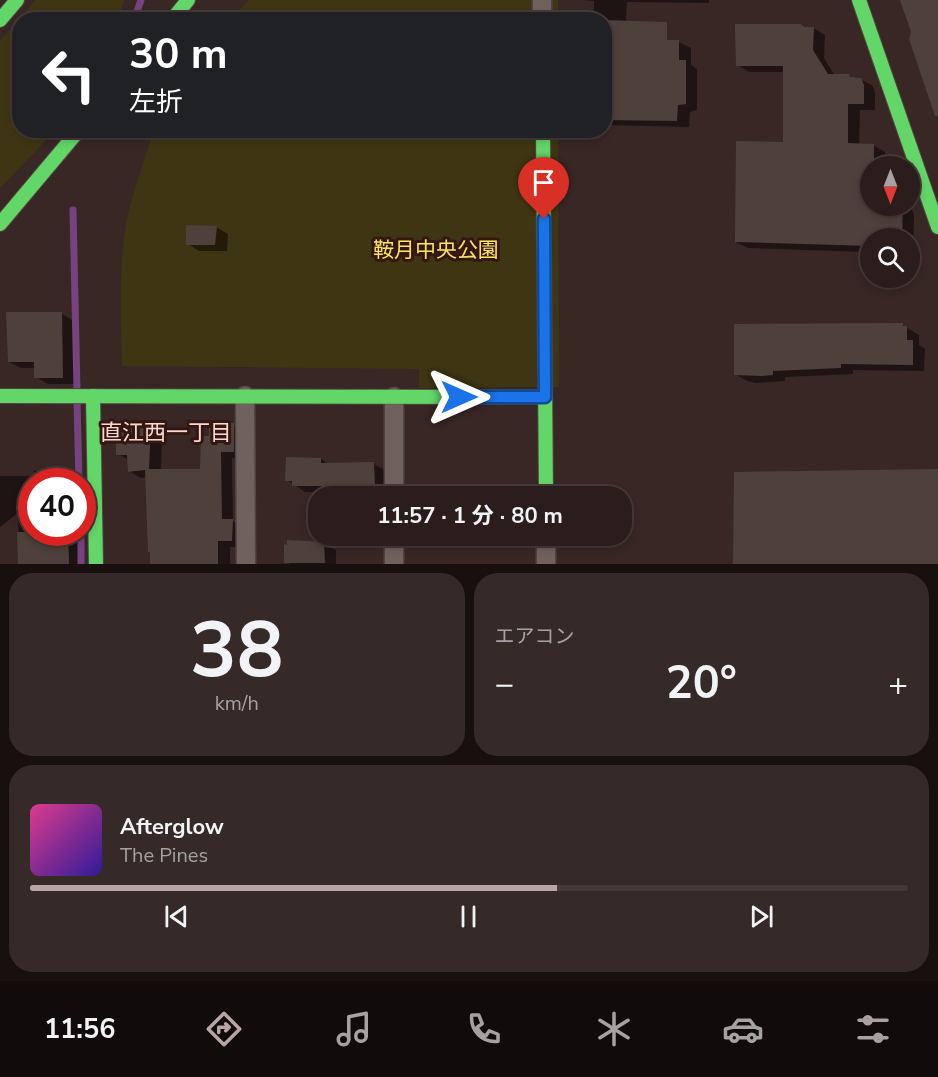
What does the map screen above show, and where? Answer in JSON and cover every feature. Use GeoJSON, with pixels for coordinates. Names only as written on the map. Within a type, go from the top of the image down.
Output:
{"type":"FeatureCollection","features":[{"type":"Feature","properties":{"kind":"street"},"geometry":{"type":"LineString","coordinates":[[0,20],[17,0]]}},
{"type":"Feature","properties":{"kind":"street"},"geometry":{"type":"LineString","coordinates":[[178,12],[188,0]]}},
{"type":"Feature","properties":{"kind":"street"},"geometry":{"type":"LineString","coordinates":[[859,0],[938,227]]}},
{"type":"Feature","properties":{"kind":"street"},"geometry":{"type":"LineString","coordinates":[[0,224],[72,138]]}},
{"type":"Feature","properties":{"kind":"street"},"geometry":{"type":"LineString","coordinates":[[543,138],[546,486]]}},
{"type":"Feature","properties":{"kind":"street"},"geometry":{"type":"LineString","coordinates":[[0,396],[545,397]]}},
{"type":"Feature","properties":{"kind":"street"},"geometry":{"type":"LineString","coordinates":[[93,396],[96,564]]}},
{"type":"Feature","properties":{"kind":"street"},"geometry":{"type":"LineString","coordinates":[[245,396],[246,564]]}},
{"type":"Feature","properties":{"kind":"street"},"geometry":{"type":"LineString","coordinates":[[394,397],[394,486]]}},
{"type":"Feature","properties":{"kind":"street"},"geometry":{"type":"LineString","coordinates":[[394,546],[394,564]]}},
{"type":"Feature","properties":{"kind":"street"},"geometry":{"type":"LineString","coordinates":[[546,546],[546,564]]}},
{"type":"Feature","properties":{"kind":"green space"},"geometry":{"type":"Polygon","coordinates":[[[36,0],[124,0],[120,12],[25,12],[36,0]]]}},
{"type":"Feature","properties":{"kind":"green space"},"geometry":{"type":"Polygon","coordinates":[[[249,0],[558,0],[558,12],[238,12],[249,0]]]}},
{"type":"Feature","properties":{"kind":"green space"},"geometry":{"type":"Polygon","coordinates":[[[12,27],[12,138],[48,138],[0,188],[0,41],[12,27]]]}},
{"type":"Feature","properties":{"kind":"green space","name":"鞍月中央公園"},"geometry":{"type":"Polygon","coordinates":[[[152,138],[558,138],[559,387],[419,388],[419,369],[122,366],[122,253],[133,196],[152,138]]]}},
{"type":"Feature","properties":{"kind":"building"},"geometry":{"type":"Polygon","coordinates":[[[900,0],[938,0],[938,116],[935,116],[909,39],[911,32],[900,0]]]}},
{"type":"Feature","properties":{"kind":"building"},"geometry":{"type":"Polygon","coordinates":[[[612,20],[667,22],[667,40],[679,40],[679,60],[686,60],[686,104],[678,105],[677,121],[612,120],[612,20]]]}},
{"type":"Feature","properties":{"kind":"building"},"geometry":{"type":"Polygon","coordinates":[[[735,24],[801,24],[804,27],[814,27],[813,50],[828,74],[849,74],[850,77],[861,78],[864,85],[864,104],[848,104],[848,143],[874,144],[874,156],[860,156],[860,216],[903,216],[902,228],[860,228],[860,246],[735,242],[736,141],[783,142],[783,66],[736,66],[735,24]]]}},
{"type":"Feature","properties":{"kind":"building"},"geometry":{"type":"Polygon","coordinates":[[[186,225],[217,226],[215,245],[186,245],[186,225]]]}},
{"type":"Feature","properties":{"kind":"building"},"geometry":{"type":"Polygon","coordinates":[[[6,312],[62,312],[63,378],[34,378],[34,362],[8,362],[6,312]]]}},
{"type":"Feature","properties":{"kind":"building"},"geometry":{"type":"Polygon","coordinates":[[[903,323],[903,326],[907,326],[907,340],[913,340],[913,365],[841,364],[841,368],[773,371],[773,375],[734,375],[734,324],[903,323]]]}},
{"type":"Feature","properties":{"kind":"building"},"geometry":{"type":"Polygon","coordinates":[[[209,423],[234,423],[234,452],[221,452],[222,519],[233,519],[232,541],[218,541],[218,564],[150,564],[145,470],[128,472],[127,455],[116,455],[116,425],[151,425],[149,469],[200,469],[201,436],[209,436],[209,423]]]}},
{"type":"Feature","properties":{"kind":"building"},"geometry":{"type":"Polygon","coordinates":[[[286,457],[321,458],[321,463],[374,462],[375,486],[292,486],[292,481],[285,481],[286,457]]]}},
{"type":"Feature","properties":{"kind":"building"},"geometry":{"type":"Polygon","coordinates":[[[938,469],[938,564],[733,564],[734,472],[938,469]]]}},
{"type":"Feature","properties":{"kind":"building"},"geometry":{"type":"Polygon","coordinates":[[[17,532],[18,546],[68,546],[69,564],[18,564],[17,532]]]}},
{"type":"Feature","properties":{"kind":"building"},"geometry":{"type":"Polygon","coordinates":[[[287,540],[308,541],[308,546],[324,546],[325,563],[284,563],[284,544],[287,545],[287,540]]]}},
{"type":"Feature","properties":{"kind":"waterway"},"geometry":{"type":"LineString","coordinates":[[137,12],[141,0]]}},
{"type":"Feature","properties":{"kind":"waterway"},"geometry":{"type":"LineString","coordinates":[[73,210],[77,390]]}},
{"type":"Feature","properties":{"kind":"waterway"},"geometry":{"type":"LineString","coordinates":[[77,401],[79,468]]}},
{"type":"Feature","properties":{"kind":"waterway"},"geometry":{"type":"LineString","coordinates":[[81,546],[81,564]]}},
{"type":"Feature","properties":{"kind":"traffic: fast"},"geometry":{"type":"LineString","coordinates":[[0,20],[17,0]]}},
{"type":"Feature","properties":{"kind":"traffic: fast"},"geometry":{"type":"LineString","coordinates":[[178,12],[188,0]]}},
{"type":"Feature","properties":{"kind":"traffic: fast"},"geometry":{"type":"LineString","coordinates":[[859,0],[938,227]]}},
{"type":"Feature","properties":{"kind":"traffic: fast"},"geometry":{"type":"LineString","coordinates":[[0,224],[72,138]]}},
{"type":"Feature","properties":{"kind":"traffic: fast"},"geometry":{"type":"LineString","coordinates":[[543,138],[546,486]]}},
{"type":"Feature","properties":{"kind":"traffic: fast"},"geometry":{"type":"LineString","coordinates":[[0,396],[545,397]]}},
{"type":"Feature","properties":{"kind":"traffic: fast"},"geometry":{"type":"LineString","coordinates":[[93,396],[96,564]]}},
{"type":"Feature","properties":{"kind":"district","name":"直江西一丁目"},"geometry":{"type":"Point","coordinates":[166,432]}},
{"type":"Feature","properties":{"kind":"route"},"geometry":{"type":"LineString","coordinates":[[459,397],[545,397],[544,219]]}}]}
